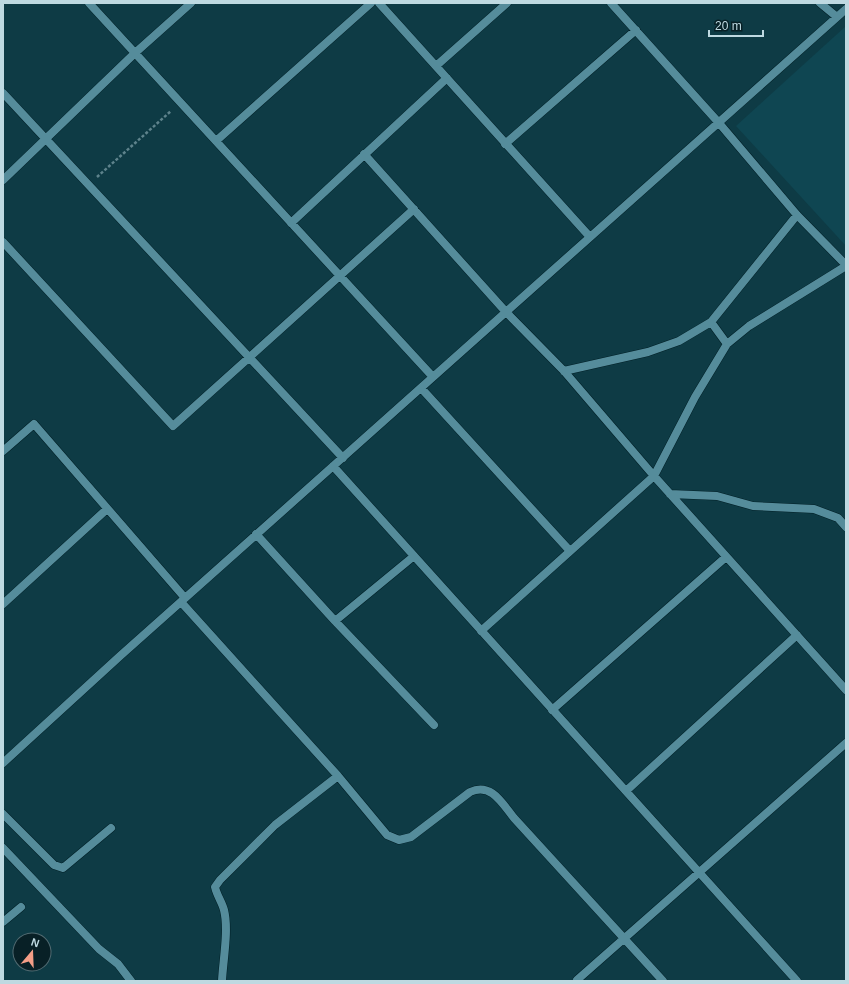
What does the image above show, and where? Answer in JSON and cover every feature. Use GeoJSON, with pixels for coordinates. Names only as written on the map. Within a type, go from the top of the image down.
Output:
{"type":"FeatureCollection","features":[{"type":"Feature","properties":{"kind":"street"},"geometry":{"type":"LineString","coordinates":[[89,3],[433,377]]}},
{"type":"Feature","properties":{"kind":"street"},"geometry":{"type":"LineString","coordinates":[[3,180],[48,139],[135,53],[191,3]]}},
{"type":"Feature","properties":{"kind":"street"},"geometry":{"type":"LineString","coordinates":[[216,141],[371,3]]}},
{"type":"Feature","properties":{"kind":"street"},"geometry":{"type":"LineString","coordinates":[[378,3],[590,237]]}},
{"type":"Feature","properties":{"kind":"street"},"geometry":{"type":"LineString","coordinates":[[436,66],[507,3]]}},
{"type":"Feature","properties":{"kind":"street"},"geometry":{"type":"LineString","coordinates":[[481,631],[654,476],[695,397],[727,344],[749,326],[846,266],[796,214],[719,122],[611,3]]}},
{"type":"Feature","properties":{"kind":"street"},"geometry":{"type":"LineString","coordinates":[[820,3],[837,17]]}},
{"type":"Feature","properties":{"kind":"street"},"geometry":{"type":"LineString","coordinates":[[3,763],[256,534],[846,9]]}},
{"type":"Feature","properties":{"kind":"street"},"geometry":{"type":"LineString","coordinates":[[505,144],[636,30]]}},
{"type":"Feature","properties":{"kind":"street"},"geometry":{"type":"LineString","coordinates":[[290,223],[447,78]]}},
{"type":"Feature","properties":{"kind":"street"},"geometry":{"type":"LineString","coordinates":[[3,93],[48,139],[343,458]]}},
{"type":"Feature","properties":{"kind":"street"},"geometry":{"type":"LineString","coordinates":[[364,154],[506,312],[564,371],[654,476],[846,690]]}},
{"type":"Feature","properties":{"kind":"street"},"geometry":{"type":"LineString","coordinates":[[3,242],[173,426],[414,209]]}},
{"type":"Feature","properties":{"kind":"street"},"geometry":{"type":"LineString","coordinates":[[564,371],[648,352],[679,341],[711,322],[796,214]]}},
{"type":"Feature","properties":{"kind":"street"},"geometry":{"type":"LineString","coordinates":[[711,322],[727,344]]}},
{"type":"Feature","properties":{"kind":"street"},"geometry":{"type":"LineString","coordinates":[[421,388],[570,551]]}},
{"type":"Feature","properties":{"kind":"street"},"geometry":{"type":"LineString","coordinates":[[3,451],[34,424],[183,600],[387,834],[399,840],[411,837],[470,792],[478,788],[489,791],[498,798],[663,981]]}},
{"type":"Feature","properties":{"kind":"street"},"geometry":{"type":"LineString","coordinates":[[333,466],[797,981]]}},
{"type":"Feature","properties":{"kind":"street"},"geometry":{"type":"LineString","coordinates":[[670,494],[717,496],[753,506],[814,509],[838,518],[846,527]]}},
{"type":"Feature","properties":{"kind":"street"},"geometry":{"type":"LineString","coordinates":[[3,604],[107,509]]}},
{"type":"Feature","properties":{"kind":"street"},"geometry":{"type":"LineString","coordinates":[[256,534],[335,621],[434,725]]}},
{"type":"Feature","properties":{"kind":"street"},"geometry":{"type":"LineString","coordinates":[[335,621],[414,556]]}},
{"type":"Feature","properties":{"kind":"street"},"geometry":{"type":"LineString","coordinates":[[552,710],[726,557]]}},
{"type":"Feature","properties":{"kind":"street"},"geometry":{"type":"LineString","coordinates":[[626,791],[797,635]]}},
{"type":"Feature","properties":{"kind":"street"},"geometry":{"type":"LineString","coordinates":[[577,980],[846,743]]}},
{"type":"Feature","properties":{"kind":"street"},"geometry":{"type":"LineString","coordinates":[[222,981],[225,917],[224,909],[217,896],[216,887],[220,880],[276,825],[338,776]]}},
{"type":"Feature","properties":{"kind":"street"},"geometry":{"type":"LineString","coordinates":[[3,814],[54,865],[63,868],[111,828]]}},
{"type":"Feature","properties":{"kind":"street"},"geometry":{"type":"LineString","coordinates":[[3,848],[99,949],[118,964],[131,981]]}},
{"type":"Feature","properties":{"kind":"street"},"geometry":{"type":"LineString","coordinates":[[3,922],[21,907]]}},
{"type":"Feature","properties":{"kind":"path"},"geometry":{"type":"LineString","coordinates":[[89,184],[180,102]]}},
{"type":"Feature","properties":{"kind":"shaded area"},"geometry":{"type":"Polygon","coordinates":[[[846,26],[846,246],[736,126],[846,26]]]}}]}
